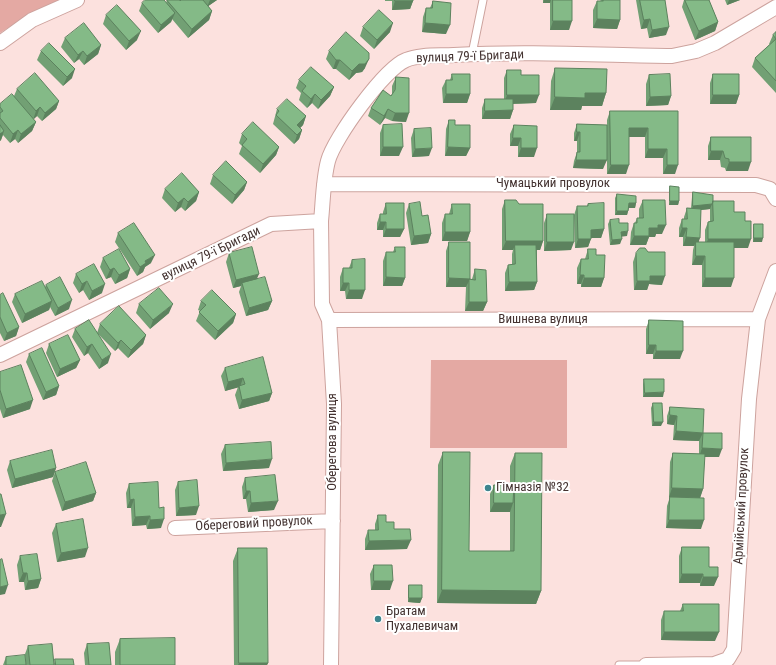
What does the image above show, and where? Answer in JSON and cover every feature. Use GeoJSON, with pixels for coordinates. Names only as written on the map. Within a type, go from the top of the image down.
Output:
{"type":"FeatureCollection","features":[{"type":"Feature","properties":{"kind":"street"},"geometry":{"type":"LineString","coordinates":[[0,43],[32,20],[77,0]]}},
{"type":"Feature","properties":{"kind":"street","name":"вулиця 79-ї Бригади"},"geometry":{"type":"LineString","coordinates":[[0,355],[271,224],[321,221],[324,184],[328,161],[335,143],[366,100],[396,65],[406,60],[416,57],[472,54],[672,56],[696,51],[715,43],[776,7]]}},
{"type":"Feature","properties":{"kind":"street","name":"Чумацький провулок"},"geometry":{"type":"LineString","coordinates":[[324,184],[756,185],[770,189],[776,199]]}},
{"type":"Feature","properties":{"kind":"street","name":"Оберегова вулиця"},"geometry":{"type":"LineString","coordinates":[[321,221],[322,304],[329,320],[334,404],[331,665]]}},
{"type":"Feature","properties":{"kind":"street","name":"Армійський провулок"},"geometry":{"type":"LineString","coordinates":[[646,665],[714,664],[728,659],[734,649],[748,399],[758,319],[776,271]]}},
{"type":"Feature","properties":{"kind":"street","name":"Вишнева вулиця"},"geometry":{"type":"LineString","coordinates":[[329,320],[758,319]]}},
{"type":"Feature","properties":{"kind":"street","name":"Обереговий провулок"},"geometry":{"type":"LineString","coordinates":[[175,528],[333,521]]}},
{"type":"Feature","properties":{"kind":"lane"},"geometry":{"type":"LineString","coordinates":[[472,54],[484,0]]}},
{"type":"Feature","properties":{"kind":"lane"},"geometry":{"type":"LineString","coordinates":[[619,665],[646,665]]}},
{"type":"Feature","properties":{"kind":"shaded area"},"geometry":{"type":"Polygon","coordinates":[[[0,0],[61,0],[28,15],[0,33],[0,0]]]}},
{"type":"Feature","properties":{"kind":"shaded area"},"geometry":{"type":"Polygon","coordinates":[[[431,360],[567,360],[567,448],[430,448],[431,360]]]}},
{"type":"Feature","properties":{"kind":"building"},"geometry":{"type":"Polygon","coordinates":[[[145,0],[164,0],[175,13],[161,25],[142,3],[145,0]]]}},
{"type":"Feature","properties":{"kind":"building"},"geometry":{"type":"Polygon","coordinates":[[[167,0],[203,0],[212,11],[192,29],[167,0]]]}},
{"type":"Feature","properties":{"kind":"building"},"geometry":{"type":"Polygon","coordinates":[[[413,0],[413,1],[395,1],[413,0]]]}},
{"type":"Feature","properties":{"kind":"building"},"geometry":{"type":"Polygon","coordinates":[[[553,0],[572,0],[572,21],[553,21],[553,0]]]}},
{"type":"Feature","properties":{"kind":"building"},"geometry":{"type":"Polygon","coordinates":[[[620,0],[620,20],[597,19],[597,1],[620,0]]]}},
{"type":"Feature","properties":{"kind":"building"},"geometry":{"type":"Polygon","coordinates":[[[640,0],[665,0],[669,27],[652,30],[650,19],[644,20],[640,0]]]}},
{"type":"Feature","properties":{"kind":"building"},"geometry":{"type":"Polygon","coordinates":[[[685,0],[709,0],[718,22],[699,31],[685,0]]]}},
{"type":"Feature","properties":{"kind":"building"},"geometry":{"type":"Polygon","coordinates":[[[433,1],[451,3],[450,25],[425,23],[426,8],[432,8],[433,1]]]}},
{"type":"Feature","properties":{"kind":"building"},"geometry":{"type":"Polygon","coordinates":[[[117,5],[141,31],[129,41],[106,15],[117,5]]]}},
{"type":"Feature","properties":{"kind":"building"},"geometry":{"type":"Polygon","coordinates":[[[379,10],[393,23],[377,40],[363,27],[379,10]]]}},
{"type":"Feature","properties":{"kind":"building"},"geometry":{"type":"Polygon","coordinates":[[[84,23],[101,45],[87,56],[83,51],[78,55],[65,38],[84,23]]]}},
{"type":"Feature","properties":{"kind":"building"},"geometry":{"type":"Polygon","coordinates":[[[346,32],[369,53],[369,59],[365,64],[359,64],[352,71],[340,60],[336,60],[329,51],[346,32]]]}},
{"type":"Feature","properties":{"kind":"building"},"geometry":{"type":"Polygon","coordinates":[[[776,32],[776,39],[773,35],[776,32]]]}},
{"type":"Feature","properties":{"kind":"building"},"geometry":{"type":"Polygon","coordinates":[[[776,39],[776,81],[755,58],[776,39]]]}},
{"type":"Feature","properties":{"kind":"building"},"geometry":{"type":"Polygon","coordinates":[[[49,43],[75,69],[67,77],[41,51],[49,43]]]}},
{"type":"Feature","properties":{"kind":"building"},"geometry":{"type":"Polygon","coordinates":[[[311,67],[334,87],[321,100],[315,94],[311,99],[302,91],[306,86],[299,80],[311,67]]]}},
{"type":"Feature","properties":{"kind":"building"},"geometry":{"type":"Polygon","coordinates":[[[555,68],[607,69],[606,93],[585,93],[585,98],[555,97],[555,68]]]}},
{"type":"Feature","properties":{"kind":"building"},"geometry":{"type":"Polygon","coordinates":[[[507,70],[521,70],[521,75],[539,75],[539,95],[507,95],[507,70]]]}},
{"type":"Feature","properties":{"kind":"building"},"geometry":{"type":"Polygon","coordinates":[[[35,73],[59,101],[45,113],[40,107],[36,111],[17,89],[35,73]]]}},
{"type":"Feature","properties":{"kind":"building"},"geometry":{"type":"Polygon","coordinates":[[[452,74],[470,74],[470,94],[446,94],[446,80],[452,80],[452,74]]]}},
{"type":"Feature","properties":{"kind":"building"},"geometry":{"type":"Polygon","coordinates":[[[670,74],[671,96],[650,97],[649,75],[670,74]]]}},
{"type":"Feature","properties":{"kind":"building"},"geometry":{"type":"Polygon","coordinates":[[[713,74],[739,74],[739,95],[713,95],[713,74]]]}},
{"type":"Feature","properties":{"kind":"building"},"geometry":{"type":"Polygon","coordinates":[[[396,77],[409,78],[409,113],[395,113],[388,109],[384,116],[371,108],[383,90],[391,96],[395,90],[396,77]]]}},
{"type":"Feature","properties":{"kind":"building"},"geometry":{"type":"Polygon","coordinates":[[[12,94],[36,122],[21,134],[18,130],[13,134],[0,118],[0,113],[3,111],[0,104],[12,94]]]}},
{"type":"Feature","properties":{"kind":"building"},"geometry":{"type":"Polygon","coordinates":[[[287,99],[306,116],[297,125],[302,130],[297,135],[276,115],[279,111],[277,109],[287,99]]]}},
{"type":"Feature","properties":{"kind":"building"},"geometry":{"type":"Polygon","coordinates":[[[485,99],[513,99],[513,110],[485,111],[485,99]]]}},
{"type":"Feature","properties":{"kind":"building"},"geometry":{"type":"Polygon","coordinates":[[[610,111],[678,111],[678,165],[667,165],[667,149],[648,149],[648,128],[629,128],[629,165],[611,165],[610,111]]]}},
{"type":"Feature","properties":{"kind":"building"},"geometry":{"type":"Polygon","coordinates":[[[449,120],[455,120],[455,125],[470,125],[470,148],[448,147],[449,120]]]}},
{"type":"Feature","properties":{"kind":"building"},"geometry":{"type":"Polygon","coordinates":[[[253,122],[279,147],[263,164],[242,145],[247,139],[242,134],[253,122]]]}},
{"type":"Feature","properties":{"kind":"building"},"geometry":{"type":"Polygon","coordinates":[[[402,124],[403,147],[383,147],[383,125],[402,124]]]}},
{"type":"Feature","properties":{"kind":"building"},"geometry":{"type":"Polygon","coordinates":[[[577,124],[607,125],[607,160],[576,160],[577,152],[580,152],[580,132],[577,132],[577,124]]]}},
{"type":"Feature","properties":{"kind":"building"},"geometry":{"type":"Polygon","coordinates":[[[0,125],[4,131],[0,134],[0,125]]]}},
{"type":"Feature","properties":{"kind":"building"},"geometry":{"type":"Polygon","coordinates":[[[514,125],[537,126],[537,148],[521,148],[521,138],[513,138],[514,125]]]}},
{"type":"Feature","properties":{"kind":"building"},"geometry":{"type":"Polygon","coordinates":[[[431,128],[432,148],[415,149],[414,129],[431,128]]]}},
{"type":"Feature","properties":{"kind":"building"},"geometry":{"type":"Polygon","coordinates":[[[711,137],[751,137],[751,162],[729,162],[729,159],[725,158],[723,151],[711,151],[711,137]]]}},
{"type":"Feature","properties":{"kind":"building"},"geometry":{"type":"Polygon","coordinates":[[[226,161],[247,182],[235,195],[213,175],[226,161]]]}},
{"type":"Feature","properties":{"kind":"building"},"geometry":{"type":"Polygon","coordinates":[[[182,173],[199,192],[188,202],[184,198],[178,203],[165,189],[182,173]]]}},
{"type":"Feature","properties":{"kind":"building"},"geometry":{"type":"Polygon","coordinates":[[[670,186],[679,187],[679,201],[670,201],[670,186]]]}},
{"type":"Feature","properties":{"kind":"building"},"geometry":{"type":"Polygon","coordinates":[[[693,192],[713,195],[712,204],[693,206],[693,192]]]}},
{"type":"Feature","properties":{"kind":"building"},"geometry":{"type":"Polygon","coordinates":[[[617,194],[636,196],[636,203],[629,203],[628,211],[617,211],[617,194]]]}},
{"type":"Feature","properties":{"kind":"building"},"geometry":{"type":"Polygon","coordinates":[[[505,200],[516,200],[519,204],[543,204],[543,241],[506,241],[505,200]]]}},
{"type":"Feature","properties":{"kind":"building"},"geometry":{"type":"Polygon","coordinates":[[[643,200],[665,200],[666,225],[658,225],[658,228],[649,228],[649,236],[634,236],[634,223],[637,223],[637,218],[643,218],[643,200]]]}},
{"type":"Feature","properties":{"kind":"building"},"geometry":{"type":"Polygon","coordinates":[[[713,201],[734,201],[734,212],[745,212],[745,221],[751,221],[751,239],[708,239],[708,222],[713,221],[713,201]]]}},
{"type":"Feature","properties":{"kind":"building"},"geometry":{"type":"Polygon","coordinates":[[[420,202],[422,216],[428,215],[431,234],[414,236],[409,204],[420,202]]]}},
{"type":"Feature","properties":{"kind":"building"},"geometry":{"type":"Polygon","coordinates":[[[386,203],[404,203],[404,229],[386,229],[386,222],[380,222],[380,214],[386,214],[386,203]]]}},
{"type":"Feature","properties":{"kind":"building"},"geometry":{"type":"Polygon","coordinates":[[[604,203],[604,229],[591,230],[591,239],[578,239],[577,206],[588,206],[588,204],[604,203]]]}},
{"type":"Feature","properties":{"kind":"building"},"geometry":{"type":"Polygon","coordinates":[[[452,204],[470,204],[470,232],[445,232],[445,214],[452,214],[452,204]]]}},
{"type":"Feature","properties":{"kind":"building"},"geometry":{"type":"Polygon","coordinates":[[[687,208],[701,209],[700,238],[686,237],[687,228],[682,228],[682,219],[687,219],[687,208]]]}},
{"type":"Feature","properties":{"kind":"building"},"geometry":{"type":"Polygon","coordinates":[[[547,214],[574,214],[574,242],[547,242],[547,214]]]}},
{"type":"Feature","properties":{"kind":"building"},"geometry":{"type":"Polygon","coordinates":[[[619,219],[619,223],[628,223],[628,231],[621,232],[622,239],[612,240],[610,220],[619,219]]]}},
{"type":"Feature","properties":{"kind":"building"},"geometry":{"type":"Polygon","coordinates":[[[134,223],[155,255],[145,261],[146,263],[140,267],[118,233],[134,223]]]}},
{"type":"Feature","properties":{"kind":"building"},"geometry":{"type":"Polygon","coordinates":[[[754,224],[763,224],[763,238],[754,238],[754,224]]]}},
{"type":"Feature","properties":{"kind":"building"},"geometry":{"type":"Polygon","coordinates":[[[449,242],[470,242],[470,279],[449,278],[449,242]]]}},
{"type":"Feature","properties":{"kind":"building"},"geometry":{"type":"Polygon","coordinates":[[[696,242],[734,242],[734,278],[705,278],[705,256],[696,256],[696,242]]]}},
{"type":"Feature","properties":{"kind":"building"},"geometry":{"type":"Polygon","coordinates":[[[515,245],[536,245],[537,282],[509,282],[508,265],[515,264],[515,245]]]}},
{"type":"Feature","properties":{"kind":"building"},"geometry":{"type":"Polygon","coordinates":[[[252,247],[259,274],[236,280],[229,253],[252,247]]]}},
{"type":"Feature","properties":{"kind":"building"},"geometry":{"type":"Polygon","coordinates":[[[395,247],[405,247],[405,278],[386,277],[386,252],[395,252],[395,247]]]}},
{"type":"Feature","properties":{"kind":"building"},"geometry":{"type":"Polygon","coordinates":[[[640,248],[645,248],[648,252],[665,252],[665,276],[650,276],[650,281],[637,281],[636,253],[640,248]]]}},
{"type":"Feature","properties":{"kind":"building"},"geometry":{"type":"Polygon","coordinates":[[[119,249],[130,269],[119,275],[114,268],[110,270],[103,258],[119,249]]]}},
{"type":"Feature","properties":{"kind":"building"},"geometry":{"type":"Polygon","coordinates":[[[588,249],[596,249],[596,255],[605,255],[604,278],[584,278],[584,275],[580,275],[581,259],[588,259],[588,249]]]}},
{"type":"Feature","properties":{"kind":"building"},"geometry":{"type":"Polygon","coordinates":[[[365,259],[365,290],[349,290],[349,283],[343,283],[343,268],[352,268],[352,260],[365,259]]]}},
{"type":"Feature","properties":{"kind":"building"},"geometry":{"type":"Polygon","coordinates":[[[94,264],[105,284],[92,291],[87,281],[82,284],[76,274],[94,264]]]}},
{"type":"Feature","properties":{"kind":"building"},"geometry":{"type":"Polygon","coordinates":[[[475,269],[486,270],[487,302],[469,302],[469,279],[475,280],[475,269]]]}},
{"type":"Feature","properties":{"kind":"building"},"geometry":{"type":"Polygon","coordinates":[[[60,277],[72,300],[58,308],[46,285],[60,277]]]}},
{"type":"Feature","properties":{"kind":"building"},"geometry":{"type":"Polygon","coordinates":[[[265,277],[272,301],[249,308],[242,283],[265,277]]]}},
{"type":"Feature","properties":{"kind":"building"},"geometry":{"type":"Polygon","coordinates":[[[42,281],[52,301],[25,314],[15,294],[42,281]]]}},
{"type":"Feature","properties":{"kind":"building"},"geometry":{"type":"Polygon","coordinates":[[[159,288],[173,304],[153,320],[139,304],[159,288]]]}},
{"type":"Feature","properties":{"kind":"building"},"geometry":{"type":"Polygon","coordinates":[[[212,290],[236,314],[218,331],[199,312],[206,305],[201,301],[212,290]]]}},
{"type":"Feature","properties":{"kind":"building"},"geometry":{"type":"Polygon","coordinates":[[[3,293],[19,327],[7,333],[0,317],[0,295],[3,293]]]}},
{"type":"Feature","properties":{"kind":"building"},"geometry":{"type":"Polygon","coordinates":[[[119,306],[146,335],[131,350],[121,340],[118,343],[100,324],[119,306]]]}},
{"type":"Feature","properties":{"kind":"building"},"geometry":{"type":"Polygon","coordinates":[[[89,320],[111,354],[102,360],[92,344],[87,347],[75,329],[89,320]]]}},
{"type":"Feature","properties":{"kind":"building"},"geometry":{"type":"Polygon","coordinates":[[[649,320],[683,321],[683,351],[656,351],[656,345],[649,345],[649,320]]]}},
{"type":"Feature","properties":{"kind":"building"},"geometry":{"type":"Polygon","coordinates":[[[68,335],[80,360],[60,369],[49,344],[68,335]]]}},
{"type":"Feature","properties":{"kind":"building"},"geometry":{"type":"Polygon","coordinates":[[[42,348],[59,386],[46,392],[29,354],[42,348]]]}},
{"type":"Feature","properties":{"kind":"building"},"geometry":{"type":"Polygon","coordinates":[[[263,357],[272,393],[242,400],[239,386],[245,384],[243,378],[228,382],[225,368],[263,357]]]}},
{"type":"Feature","properties":{"kind":"building"},"geometry":{"type":"Polygon","coordinates":[[[21,365],[33,400],[6,409],[0,390],[0,372],[21,365]]]}},
{"type":"Feature","properties":{"kind":"building"},"geometry":{"type":"Polygon","coordinates":[[[644,379],[664,379],[664,392],[645,393],[644,379]]]}},
{"type":"Feature","properties":{"kind":"building"},"geometry":{"type":"Polygon","coordinates":[[[653,403],[662,403],[663,422],[654,422],[653,403]]]}},
{"type":"Feature","properties":{"kind":"building"},"geometry":{"type":"Polygon","coordinates":[[[670,407],[704,409],[703,433],[676,431],[677,416],[670,415],[670,407]]]}},
{"type":"Feature","properties":{"kind":"building"},"geometry":{"type":"Polygon","coordinates":[[[703,433],[722,433],[722,449],[702,448],[703,433]]]}},
{"type":"Feature","properties":{"kind":"building"},"geometry":{"type":"Polygon","coordinates":[[[271,442],[272,459],[226,463],[225,445],[271,442]]]}},
{"type":"Feature","properties":{"kind":"building"},"geometry":{"type":"Polygon","coordinates":[[[52,450],[56,468],[15,479],[10,461],[52,450]]]}},
{"type":"Feature","properties":{"kind":"building"},"geometry":{"type":"Polygon","coordinates":[[[443,452],[470,452],[469,551],[514,551],[515,453],[542,453],[541,591],[442,590],[443,452]]]}},
{"type":"Feature","properties":{"kind":"building"},"geometry":{"type":"Polygon","coordinates":[[[673,453],[705,454],[703,489],[672,488],[673,453]]]}},
{"type":"Feature","properties":{"kind":"building"},"geometry":{"type":"Polygon","coordinates":[[[86,462],[96,493],[65,502],[55,472],[86,462]]]}},
{"type":"Feature","properties":{"kind":"building"},"geometry":{"type":"Polygon","coordinates":[[[275,475],[278,501],[251,503],[250,491],[246,491],[245,478],[275,475]]]}},
{"type":"Feature","properties":{"kind":"building"},"geometry":{"type":"Polygon","coordinates":[[[197,480],[199,506],[179,508],[178,482],[197,480]]]}},
{"type":"Feature","properties":{"kind":"building"},"geometry":{"type":"Polygon","coordinates":[[[158,482],[159,508],[164,507],[164,519],[150,520],[150,516],[135,517],[134,499],[130,500],[129,484],[158,482]]]}},
{"type":"Feature","properties":{"kind":"building"},"geometry":{"type":"Polygon","coordinates":[[[494,485],[514,485],[513,503],[494,503],[494,485]]]}},
{"type":"Feature","properties":{"kind":"building"},"geometry":{"type":"Polygon","coordinates":[[[0,494],[6,514],[0,515],[0,494]]]}},
{"type":"Feature","properties":{"kind":"building"},"geometry":{"type":"Polygon","coordinates":[[[670,497],[704,498],[704,520],[669,520],[670,497]]]}},
{"type":"Feature","properties":{"kind":"building"},"geometry":{"type":"Polygon","coordinates":[[[378,515],[386,515],[386,522],[394,522],[394,529],[410,529],[411,540],[369,541],[368,530],[378,530],[378,515]]]}},
{"type":"Feature","properties":{"kind":"building"},"geometry":{"type":"Polygon","coordinates":[[[83,519],[88,548],[61,553],[56,524],[83,519]]]}},
{"type":"Feature","properties":{"kind":"building"},"geometry":{"type":"Polygon","coordinates":[[[682,547],[709,547],[709,567],[718,567],[718,577],[703,577],[703,574],[682,574],[682,547]]]}},
{"type":"Feature","properties":{"kind":"building"},"geometry":{"type":"Polygon","coordinates":[[[238,548],[267,548],[268,663],[239,663],[238,548]]]}},
{"type":"Feature","properties":{"kind":"building"},"geometry":{"type":"Polygon","coordinates":[[[37,554],[41,579],[28,581],[27,573],[23,573],[20,556],[37,554]]]}},
{"type":"Feature","properties":{"kind":"building"},"geometry":{"type":"Polygon","coordinates":[[[2,559],[8,585],[0,587],[0,560],[2,559]]]}},
{"type":"Feature","properties":{"kind":"building"},"geometry":{"type":"Polygon","coordinates":[[[374,565],[392,565],[393,581],[374,581],[374,565]]]}},
{"type":"Feature","properties":{"kind":"building"},"geometry":{"type":"Polygon","coordinates":[[[409,585],[422,585],[422,598],[409,598],[409,585]]]}},
{"type":"Feature","properties":{"kind":"building"},"geometry":{"type":"Polygon","coordinates":[[[683,604],[719,604],[719,632],[664,632],[664,611],[683,611],[683,604]]]}},
{"type":"Feature","properties":{"kind":"building"},"geometry":{"type":"Polygon","coordinates":[[[175,638],[175,665],[120,665],[120,639],[175,638]]]}},
{"type":"Feature","properties":{"kind":"building"},"geometry":{"type":"Polygon","coordinates":[[[109,643],[111,665],[89,665],[87,644],[109,643]]]}},
{"type":"Feature","properties":{"kind":"building"},"geometry":{"type":"Polygon","coordinates":[[[52,644],[54,665],[30,665],[28,646],[52,644]]]}},
{"type":"Feature","properties":{"kind":"building"},"geometry":{"type":"Polygon","coordinates":[[[25,655],[26,665],[6,665],[6,657],[25,655]]]}},
{"type":"Feature","properties":{"kind":"building"},"geometry":{"type":"Polygon","coordinates":[[[55,659],[73,659],[74,665],[56,665],[55,659]]]}},
{"type":"Feature","properties":{"kind":"place","name":"Гімназія №32"},"geometry":{"type":"Point","coordinates":[488,488]}},
{"type":"Feature","properties":{"kind":"place","name":"Братам Пухалевичам"},"geometry":{"type":"Point","coordinates":[378,619]}}]}
